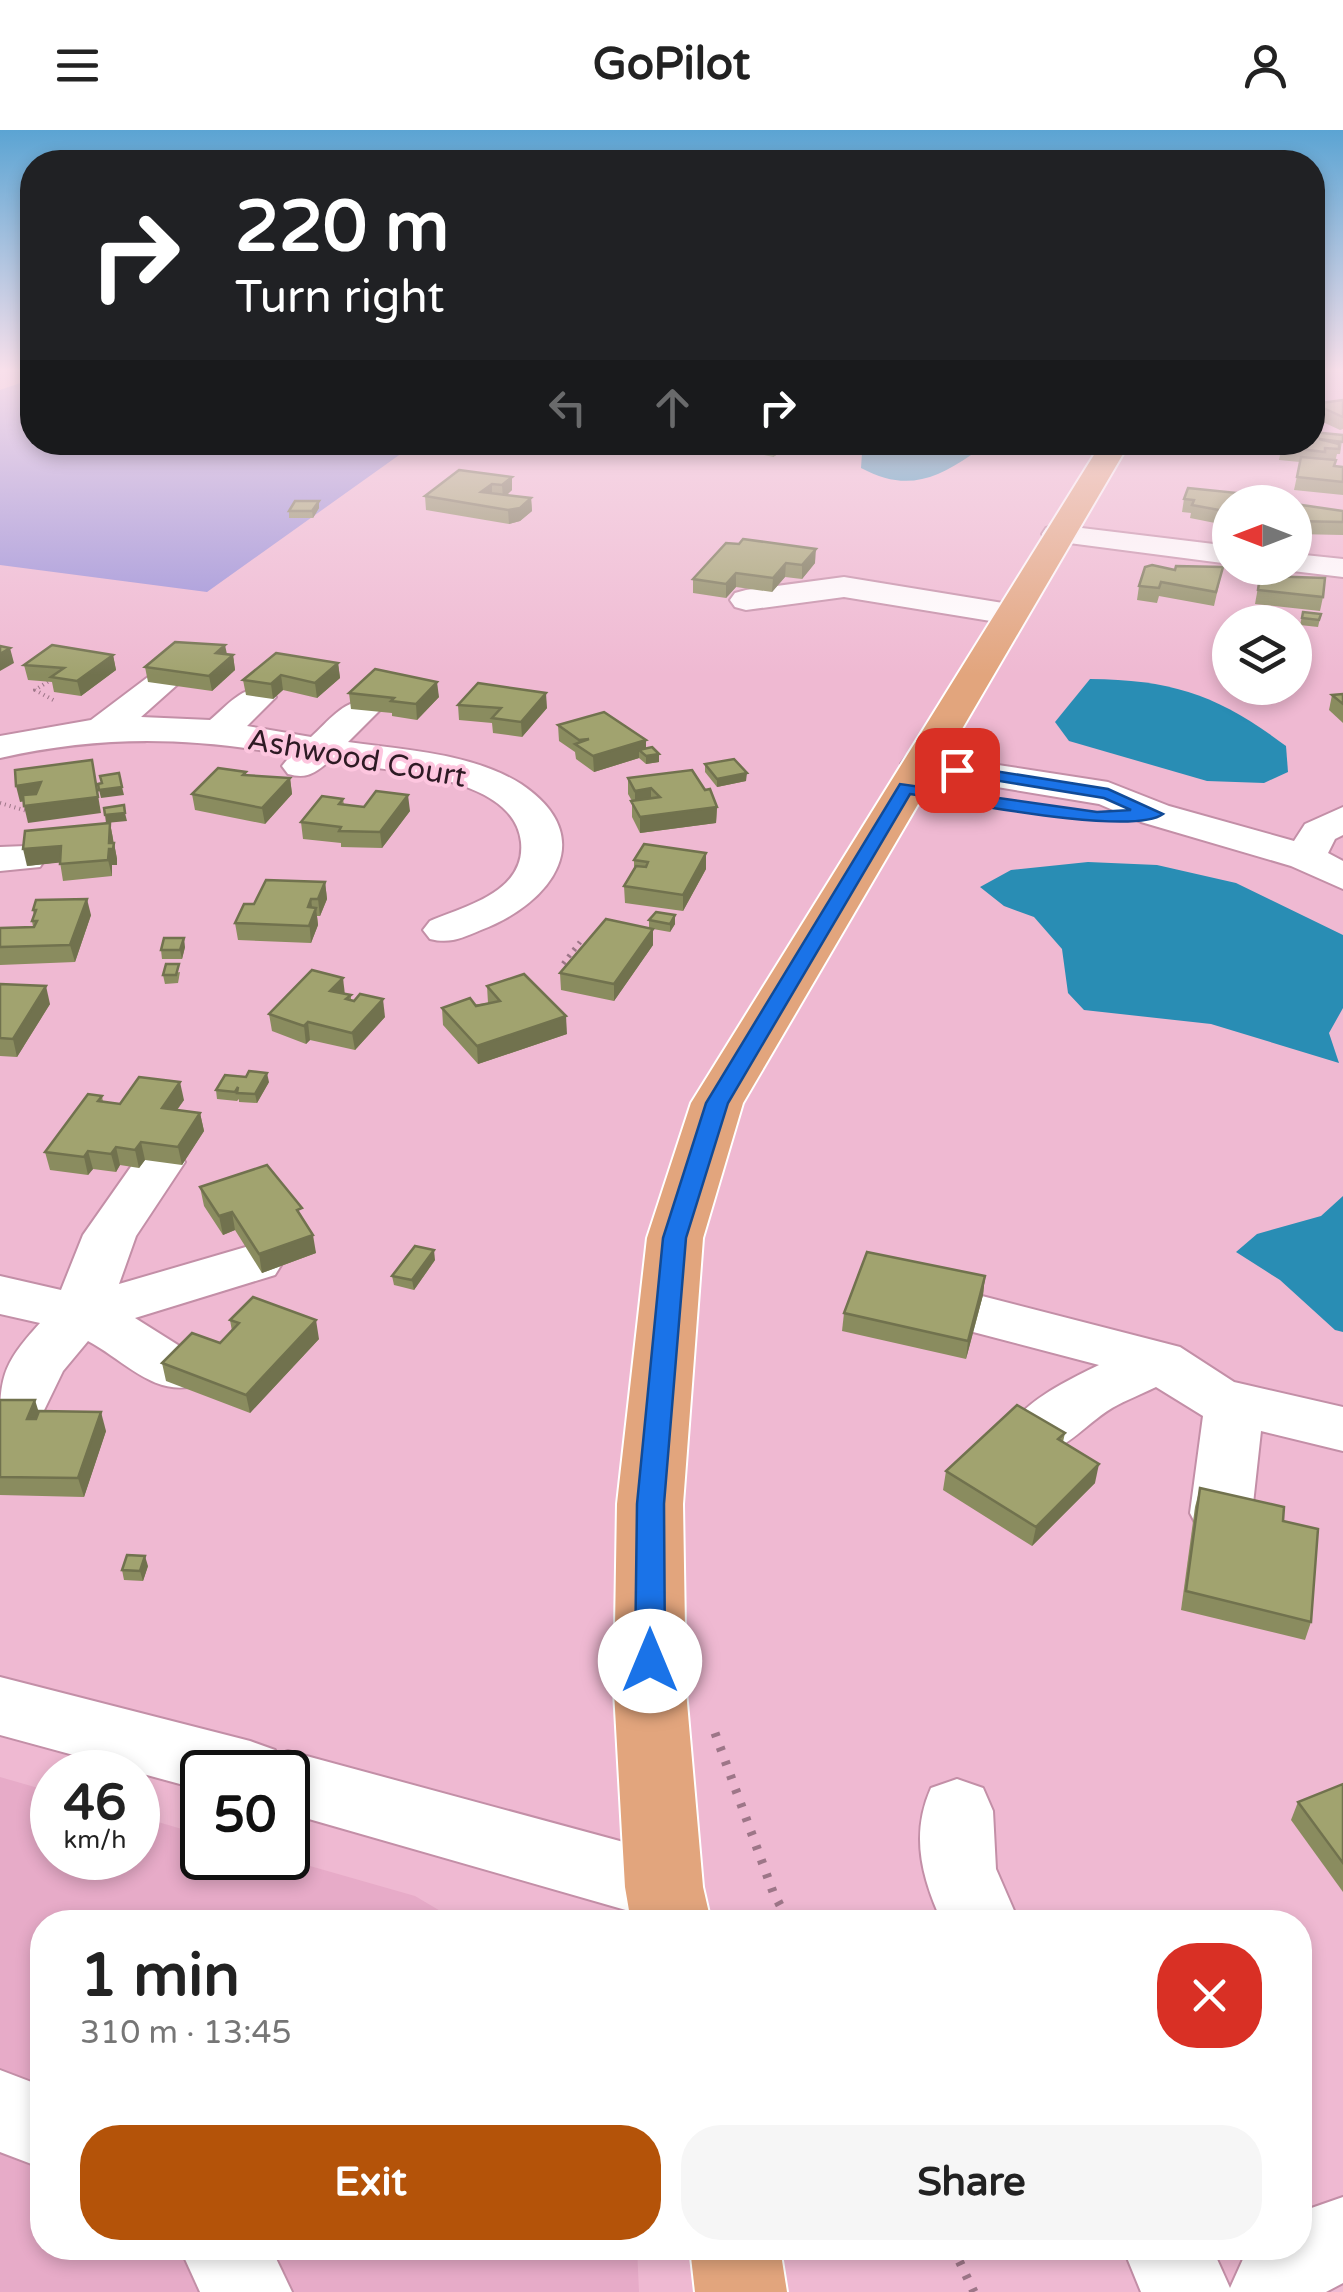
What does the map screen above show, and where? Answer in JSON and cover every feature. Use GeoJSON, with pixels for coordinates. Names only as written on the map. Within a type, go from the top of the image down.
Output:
{"type":"FeatureCollection","features":[{"type":"Feature","properties":{"kind":"main road"},"geometry":{"type":"LineString","coordinates":[[668,1904],[650,1691],[650,1504],[675,1238],[717,1103],[1096,473]]}},
{"type":"Feature","properties":{"kind":"main road"},"geometry":{"type":"LineString","coordinates":[[737,2260],[741,2292]]}},
{"type":"Feature","properties":{"kind":"street"},"geometry":{"type":"LineString","coordinates":[[1057,534],[1212,553]]}},
{"type":"Feature","properties":{"kind":"street"},"geometry":{"type":"LineString","coordinates":[[1312,564],[1343,568]]}},
{"type":"Feature","properties":{"kind":"street"},"geometry":{"type":"LineString","coordinates":[[746,600],[844,587],[1010,614]]}},
{"type":"Feature","properties":{"kind":"street"},"geometry":{"type":"LineString","coordinates":[[99,732],[160,684]]}},
{"type":"Feature","properties":{"kind":"street"},"geometry":{"type":"LineString","coordinates":[[20,763],[30,729],[54,690]]}},
{"type":"Feature","properties":{"kind":"street"},"geometry":{"type":"LineString","coordinates":[[217,734],[258,697]]}},
{"type":"Feature","properties":{"kind":"street"},"geometry":{"type":"LineString","coordinates":[[275,792],[362,710]]}},
{"type":"Feature","properties":{"kind":"street","name":"Ashwood Court"},"geometry":{"type":"LineString","coordinates":[[20,763],[99,732],[189,729],[456,772],[490,783],[518,800],[534,816],[542,836],[543,857],[533,878],[512,900],[445,930]]}},
{"type":"Feature","properties":{"kind":"street"},"geometry":{"type":"LineString","coordinates":[[912,776],[1097,817],[1154,814],[1305,858],[1343,878]]}},
{"type":"Feature","properties":{"kind":"street"},"geometry":{"type":"LineString","coordinates":[[1305,858],[1319,832],[1343,819]]}},
{"type":"Feature","properties":{"kind":"street"},"geometry":{"type":"LineString","coordinates":[[12,1418],[38,1362],[80,1313],[110,1235],[160,1162]]}},
{"type":"Feature","properties":{"kind":"street"},"geometry":{"type":"LineString","coordinates":[[80,1313],[256,1262]]}},
{"type":"Feature","properties":{"kind":"street"},"geometry":{"type":"LineString","coordinates":[[0,1295],[80,1313],[130,1338],[177,1371]]}},
{"type":"Feature","properties":{"kind":"street"},"geometry":{"type":"LineString","coordinates":[[978,1314],[1160,1361],[1217,1399],[1343,1429]]}},
{"type":"Feature","properties":{"kind":"street"},"geometry":{"type":"LineString","coordinates":[[1034,1436],[1092,1393],[1160,1361]]}},
{"type":"Feature","properties":{"kind":"street"},"geometry":{"type":"LineString","coordinates":[[1221,1513],[1234,1403]]}},
{"type":"Feature","properties":{"kind":"street"},"geometry":{"type":"LineString","coordinates":[[0,1706],[180,1754]]}},
{"type":"Feature","properties":{"kind":"street"},"geometry":{"type":"LineString","coordinates":[[310,1789],[668,1904]]}},
{"type":"Feature","properties":{"kind":"street"},"geometry":{"type":"LineString","coordinates":[[956,1811],[959,1882],[974,1910]]}},
{"type":"Feature","properties":{"kind":"street"},"geometry":{"type":"LineString","coordinates":[[0,2111],[30,2122]]}},
{"type":"Feature","properties":{"kind":"street"},"geometry":{"type":"LineString","coordinates":[[1312,2248],[1343,2240]]}},
{"type":"Feature","properties":{"kind":"street"},"geometry":{"type":"LineString","coordinates":[[230,2260],[248,2292]]}},
{"type":"Feature","properties":{"kind":"street"},"geometry":{"type":"LineString","coordinates":[[1172,2260],[1188,2292]]}},
{"type":"Feature","properties":{"kind":"street"},"geometry":{"type":"LineString","coordinates":[[1272,2292],[1277,2279],[1297,2260]]}},
{"type":"Feature","properties":{"kind":"path"},"geometry":{"type":"LineString","coordinates":[[0,803],[20,763]]}},
{"type":"Feature","properties":{"kind":"path"},"geometry":{"type":"LineString","coordinates":[[577,968],[563,964],[580,942]]}},
{"type":"Feature","properties":{"kind":"path"},"geometry":{"type":"LineString","coordinates":[[713,1726],[783,1910]]}},
{"type":"Feature","properties":{"kind":"path"},"geometry":{"type":"LineString","coordinates":[[959,2260],[974,2292]]}},
{"type":"Feature","properties":{"kind":"shaded area"},"geometry":{"type":"Polygon","coordinates":[[[0,473],[374,473],[207,592],[0,565],[0,473]]]}},
{"type":"Feature","properties":{"kind":"shaded area"},"geometry":{"type":"Polygon","coordinates":[[[0,1777],[30,1786],[30,1880],[160,1880],[160,1823],[180,1828],[180,1880],[310,1880],[310,1866],[415,1896],[439,1910],[30,1910],[30,2260],[638,2260],[639,2292],[0,2292],[0,1777]]]}},
{"type":"Feature","properties":{"kind":"water"},"geometry":{"type":"Polygon","coordinates":[[[872,473],[940,473],[905,481],[872,473]]]}},
{"type":"Feature","properties":{"kind":"water"},"geometry":{"type":"Polygon","coordinates":[[[1090,679],[1172,687],[1212,701],[1212,705],[1221,705],[1286,746],[1288,772],[1264,783],[1207,781],[1069,741],[1055,722],[1090,679]]]}},
{"type":"Feature","properties":{"kind":"water"},"geometry":{"type":"Polygon","coordinates":[[[1088,862],[1157,865],[1236,883],[1343,935],[1343,1008],[1329,1033],[1339,1063],[1211,1024],[1084,1010],[1068,993],[1062,949],[1034,917],[1004,906],[980,887],[1011,870],[1088,862]]]}},
{"type":"Feature","properties":{"kind":"water"},"geometry":{"type":"Polygon","coordinates":[[[1343,1196],[1343,1332],[1335,1330],[1280,1280],[1236,1252],[1257,1234],[1321,1216],[1343,1196]]]}},
{"type":"Feature","properties":{"kind":"building"},"geometry":{"type":"Polygon","coordinates":[[[455,473],[481,473],[512,477],[481,492],[531,498],[520,508],[508,510],[425,496],[455,473]]]}},
{"type":"Feature","properties":{"kind":"building"},"geometry":{"type":"Polygon","coordinates":[[[1298,473],[1343,473],[1343,482],[1297,477],[1298,473]]]}},
{"type":"Feature","properties":{"kind":"building"},"geometry":{"type":"Polygon","coordinates":[[[1188,488],[1212,490],[1212,509],[1192,505],[1194,500],[1184,499],[1188,488]]]}},
{"type":"Feature","properties":{"kind":"building"},"geometry":{"type":"Polygon","coordinates":[[[295,501],[319,501],[312,511],[289,511],[295,501]]]}},
{"type":"Feature","properties":{"kind":"building"},"geometry":{"type":"Polygon","coordinates":[[[1312,506],[1343,511],[1343,522],[1312,521],[1312,506]]]}},
{"type":"Feature","properties":{"kind":"building"},"geometry":{"type":"Polygon","coordinates":[[[743,539],[816,549],[802,565],[786,563],[773,578],[736,573],[726,584],[693,579],[726,543],[739,544],[743,539]]]}},
{"type":"Feature","properties":{"kind":"building"},"geometry":{"type":"Polygon","coordinates":[[[1176,566],[1212,567],[1212,585],[1218,585],[1216,592],[1161,582],[1159,588],[1139,586],[1145,567],[1175,570],[1176,566]]]}},
{"type":"Feature","properties":{"kind":"building"},"geometry":{"type":"Polygon","coordinates":[[[1312,578],[1325,578],[1323,597],[1258,590],[1259,585],[1312,585],[1312,578]]]}},
{"type":"Feature","properties":{"kind":"building"},"geometry":{"type":"Polygon","coordinates":[[[175,642],[225,645],[216,653],[233,655],[209,676],[145,667],[175,642]]]}},
{"type":"Feature","properties":{"kind":"building"},"geometry":{"type":"Polygon","coordinates":[[[52,645],[113,655],[77,681],[51,677],[64,668],[24,665],[52,645]]]}},
{"type":"Feature","properties":{"kind":"building"},"geometry":{"type":"Polygon","coordinates":[[[276,653],[338,663],[315,683],[281,675],[271,684],[243,680],[276,653]]]}},
{"type":"Feature","properties":{"kind":"building"},"geometry":{"type":"Polygon","coordinates":[[[375,669],[437,682],[416,704],[349,693],[375,669]]]}},
{"type":"Feature","properties":{"kind":"building"},"geometry":{"type":"Polygon","coordinates":[[[478,683],[546,693],[521,722],[492,718],[501,708],[458,705],[478,683]]]}},
{"type":"Feature","properties":{"kind":"building"},"geometry":{"type":"Polygon","coordinates":[[[604,712],[646,740],[593,756],[575,744],[589,739],[579,740],[558,725],[604,712]]]}},
{"type":"Feature","properties":{"kind":"building"},"geometry":{"type":"Polygon","coordinates":[[[652,747],[659,754],[646,756],[639,750],[652,747]]]}},
{"type":"Feature","properties":{"kind":"building"},"geometry":{"type":"Polygon","coordinates":[[[734,759],[747,773],[717,779],[705,764],[734,759]]]}},
{"type":"Feature","properties":{"kind":"building"},"geometry":{"type":"Polygon","coordinates":[[[92,760],[98,797],[24,806],[23,795],[36,794],[41,782],[16,786],[15,770],[92,760]]]}},
{"type":"Feature","properties":{"kind":"building"},"geometry":{"type":"Polygon","coordinates":[[[218,768],[246,772],[243,775],[290,778],[262,808],[192,794],[218,768]]]}},
{"type":"Feature","properties":{"kind":"building"},"geometry":{"type":"Polygon","coordinates":[[[692,770],[705,790],[710,789],[717,807],[640,817],[631,801],[660,797],[651,788],[635,791],[628,778],[692,770]]]}},
{"type":"Feature","properties":{"kind":"building"},"geometry":{"type":"Polygon","coordinates":[[[119,773],[122,787],[99,790],[100,776],[119,773]]]}},
{"type":"Feature","properties":{"kind":"building"},"geometry":{"type":"Polygon","coordinates":[[[376,791],[408,795],[380,832],[339,831],[341,827],[301,822],[322,796],[343,799],[339,804],[364,807],[376,791]]]}},
{"type":"Feature","properties":{"kind":"building"},"geometry":{"type":"Polygon","coordinates":[[[124,805],[125,813],[105,815],[104,808],[124,805]]]}},
{"type":"Feature","properties":{"kind":"building"},"geometry":{"type":"Polygon","coordinates":[[[110,823],[109,843],[114,843],[108,860],[60,864],[61,846],[23,849],[25,831],[110,823]]]}},
{"type":"Feature","properties":{"kind":"building"},"geometry":{"type":"Polygon","coordinates":[[[644,844],[706,853],[683,895],[624,886],[636,866],[646,867],[648,862],[634,860],[644,844]]]}},
{"type":"Feature","properties":{"kind":"building"},"geometry":{"type":"Polygon","coordinates":[[[266,880],[325,882],[318,899],[311,899],[308,907],[316,908],[309,926],[235,923],[244,904],[254,904],[266,880]]]}},
{"type":"Feature","properties":{"kind":"building"},"geometry":{"type":"Polygon","coordinates":[[[87,899],[70,945],[0,947],[0,928],[34,927],[36,900],[87,899]]]}},
{"type":"Feature","properties":{"kind":"building"},"geometry":{"type":"Polygon","coordinates":[[[656,912],[675,915],[670,924],[649,920],[656,912]]]}},
{"type":"Feature","properties":{"kind":"building"},"geometry":{"type":"Polygon","coordinates":[[[606,919],[653,929],[614,984],[560,973],[606,919]]]}},
{"type":"Feature","properties":{"kind":"building"},"geometry":{"type":"Polygon","coordinates":[[[164,938],[184,938],[180,950],[161,950],[164,938]]]}},
{"type":"Feature","properties":{"kind":"building"},"geometry":{"type":"Polygon","coordinates":[[[166,964],[179,964],[176,975],[163,975],[166,964]]]}},
{"type":"Feature","properties":{"kind":"building"},"geometry":{"type":"Polygon","coordinates":[[[312,970],[343,978],[330,991],[351,995],[346,999],[354,1001],[360,994],[383,999],[352,1033],[308,1022],[304,1026],[269,1014],[312,970]]]}},
{"type":"Feature","properties":{"kind":"building"},"geometry":{"type":"Polygon","coordinates":[[[524,974],[566,1016],[477,1046],[442,1008],[470,998],[476,1006],[500,1001],[487,986],[524,974]]]}},
{"type":"Feature","properties":{"kind":"building"},"geometry":{"type":"Polygon","coordinates":[[[0,984],[46,986],[13,1039],[0,1038],[0,984]]]}},
{"type":"Feature","properties":{"kind":"building"},"geometry":{"type":"Polygon","coordinates":[[[249,1071],[267,1073],[255,1094],[237,1093],[238,1087],[235,1092],[216,1090],[225,1075],[246,1077],[249,1071]]]}},
{"type":"Feature","properties":{"kind":"building"},"geometry":{"type":"Polygon","coordinates":[[[139,1077],[180,1082],[162,1108],[200,1113],[178,1147],[141,1142],[135,1150],[116,1147],[111,1154],[88,1151],[84,1157],[45,1152],[88,1094],[102,1096],[98,1101],[120,1104],[139,1077]]]}},
{"type":"Feature","properties":{"kind":"building"},"geometry":{"type":"Polygon","coordinates":[[[267,1165],[302,1208],[297,1210],[313,1235],[259,1254],[232,1212],[219,1216],[200,1187],[267,1165]]]}},
{"type":"Feature","properties":{"kind":"building"},"geometry":{"type":"Polygon","coordinates":[[[415,1246],[434,1250],[412,1280],[392,1276],[415,1246]]]}},
{"type":"Feature","properties":{"kind":"building"},"geometry":{"type":"Polygon","coordinates":[[[867,1252],[985,1276],[968,1341],[844,1313],[867,1252]]]}},
{"type":"Feature","properties":{"kind":"building"},"geometry":{"type":"Polygon","coordinates":[[[253,1297],[316,1320],[246,1395],[162,1363],[192,1333],[220,1343],[239,1323],[230,1320],[253,1297]]]}},
{"type":"Feature","properties":{"kind":"building"},"geometry":{"type":"Polygon","coordinates":[[[0,1400],[35,1400],[27,1419],[36,1419],[39,1411],[101,1412],[78,1478],[0,1477],[0,1400]]]}},
{"type":"Feature","properties":{"kind":"building"},"geometry":{"type":"Polygon","coordinates":[[[1017,1405],[1065,1433],[1058,1439],[1099,1464],[1036,1527],[946,1471],[1017,1405]]]}},
{"type":"Feature","properties":{"kind":"building"},"geometry":{"type":"Polygon","coordinates":[[[1200,1488],[1284,1507],[1283,1521],[1318,1529],[1311,1622],[1186,1591],[1200,1488]]]}},
{"type":"Feature","properties":{"kind":"building"},"geometry":{"type":"Polygon","coordinates":[[[127,1555],[145,1556],[140,1571],[122,1570],[127,1555]]]}},
{"type":"Feature","properties":{"kind":"building"},"geometry":{"type":"Polygon","coordinates":[[[1343,1784],[1343,1863],[1298,1802],[1343,1784]]]}},
{"type":"Feature","properties":{"kind":"route"},"geometry":{"type":"LineString","coordinates":[[650,1661],[650,1504],[675,1238],[717,1103],[736,1071],[906,788],[1097,817],[1154,814],[1108,794],[957,770]]}}]}
